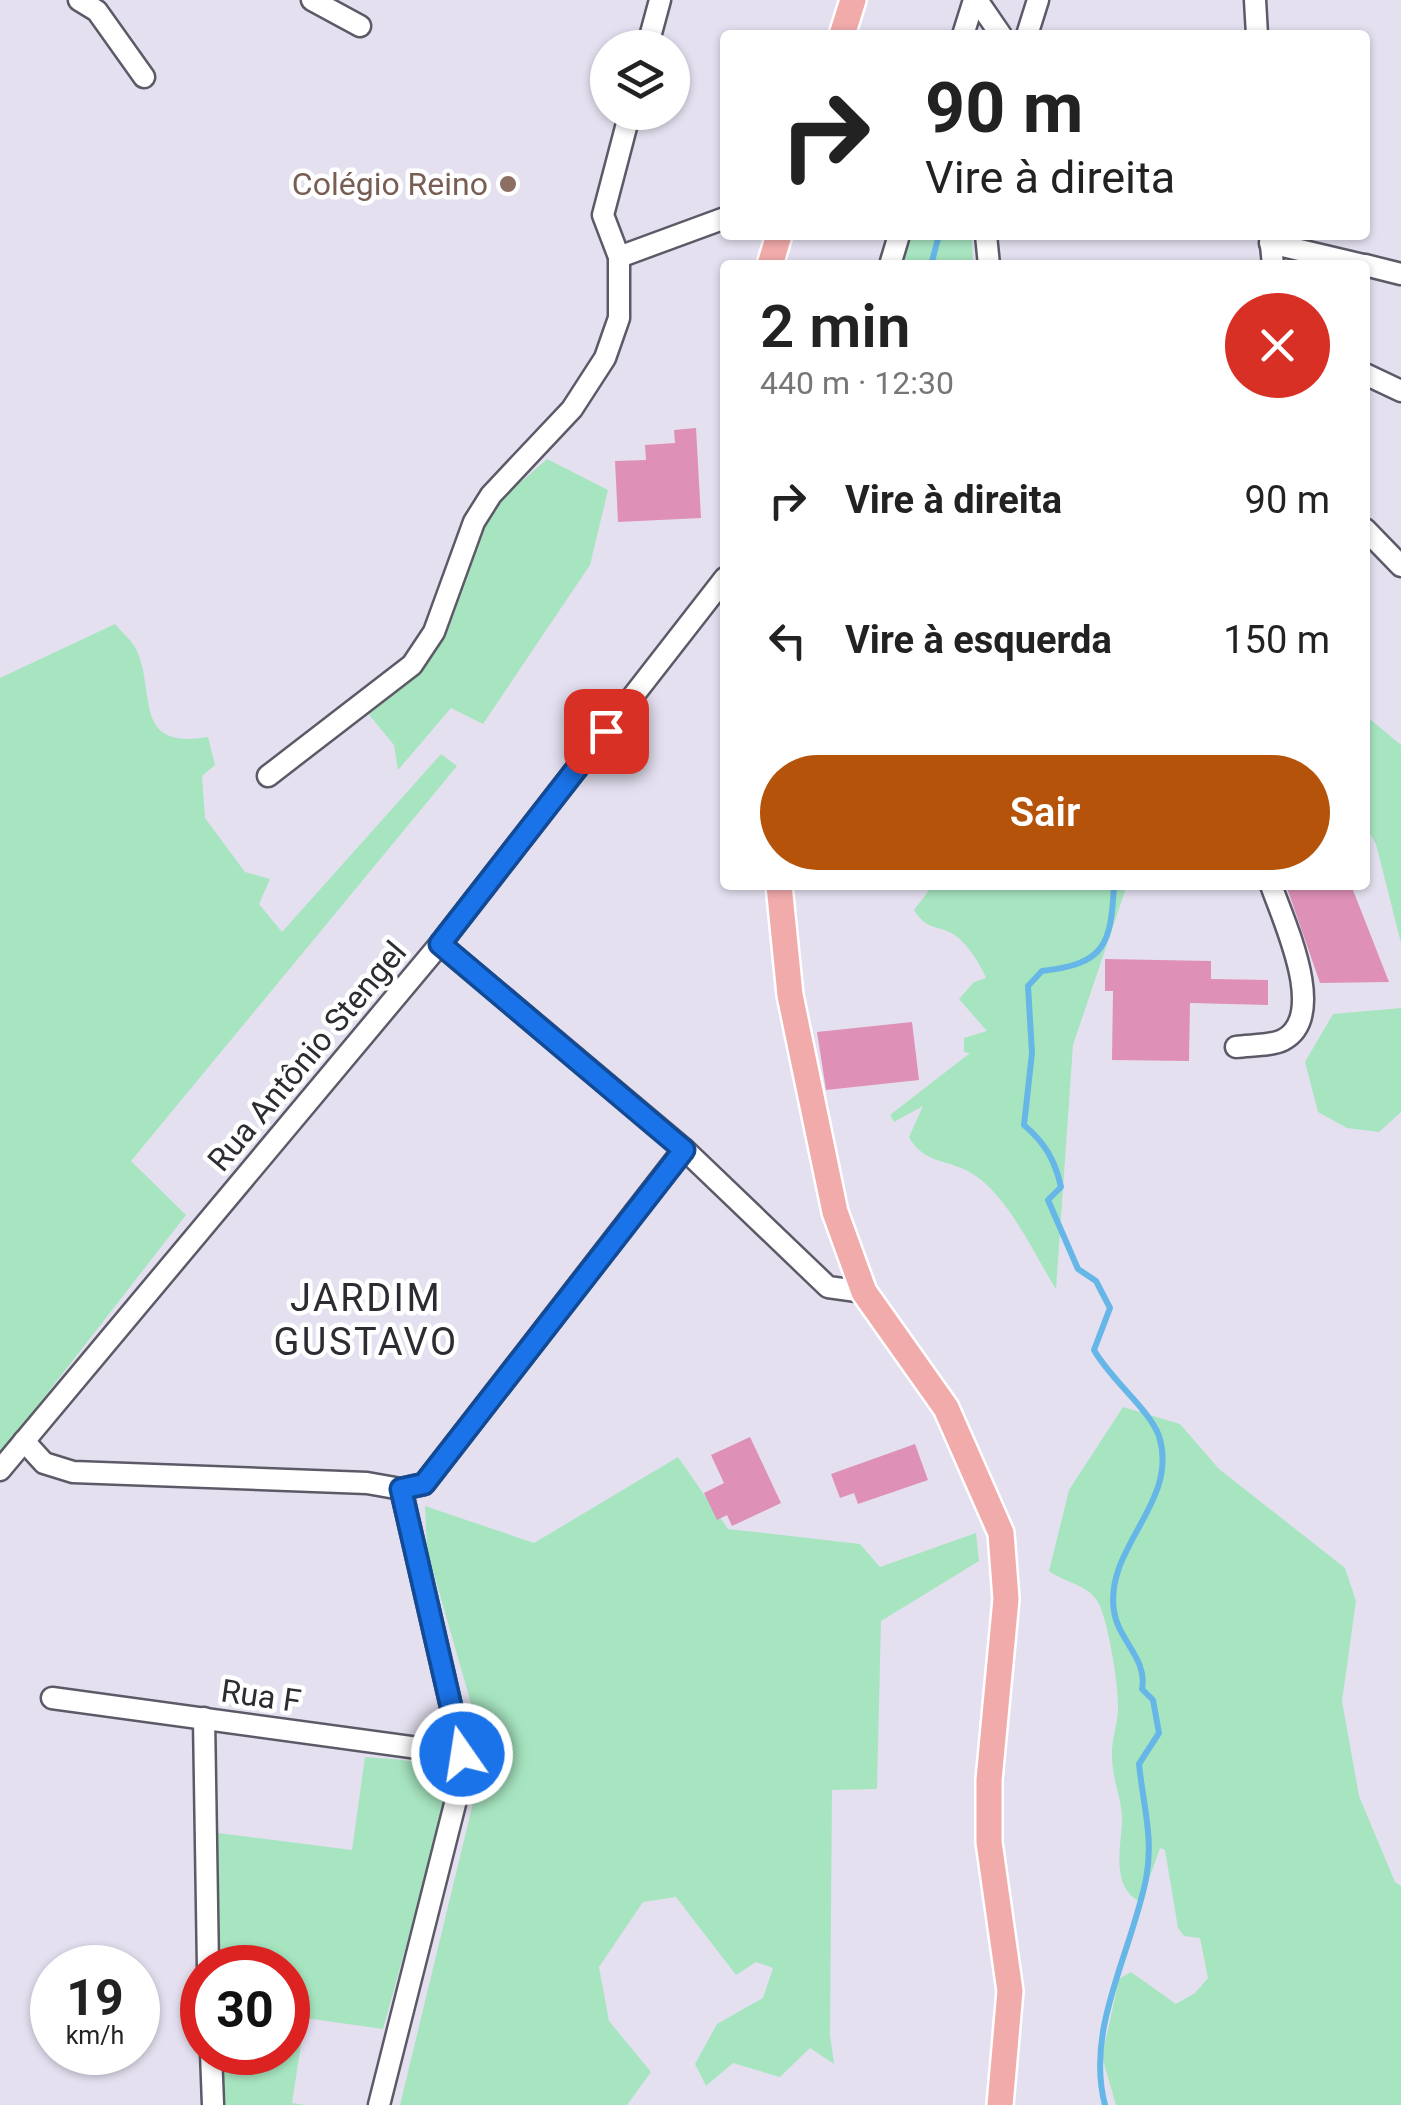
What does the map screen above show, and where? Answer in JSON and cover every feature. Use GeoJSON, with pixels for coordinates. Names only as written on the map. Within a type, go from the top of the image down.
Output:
{"type":"FeatureCollection","features":[{"type":"Feature","properties":{"kind":"main road"},"geometry":{"type":"LineString","coordinates":[[844,30],[853,0]]}},
{"type":"Feature","properties":{"kind":"main road"},"geometry":{"type":"LineString","coordinates":[[780,890],[790,995],[835,1212],[864,1292],[946,1408],[991,1504],[1006,1559],[989,1780],[989,1842],[1010,1991],[1000,2105]]}},
{"type":"Feature","properties":{"kind":"street"},"geometry":{"type":"LineString","coordinates":[[79,0],[97,11],[144,77]]}},
{"type":"Feature","properties":{"kind":"street"},"geometry":{"type":"LineString","coordinates":[[312,0],[360,26]]}},
{"type":"Feature","properties":{"kind":"street"},"geometry":{"type":"LineString","coordinates":[[652,30],[660,0]]}},
{"type":"Feature","properties":{"kind":"street"},"geometry":{"type":"LineString","coordinates":[[965,30],[976,0]]}},
{"type":"Feature","properties":{"kind":"street"},"geometry":{"type":"LineString","coordinates":[[976,0],[997,30]]}},
{"type":"Feature","properties":{"kind":"street"},"geometry":{"type":"LineString","coordinates":[[1029,30],[1038,0]]}},
{"type":"Feature","properties":{"kind":"street"},"geometry":{"type":"LineString","coordinates":[[1255,0],[1256,30]]}},
{"type":"Feature","properties":{"kind":"street"},"geometry":{"type":"LineString","coordinates":[[268,776],[412,665],[434,632],[474,522],[490,495],[572,409],[605,358],[619,318],[619,257],[603,215],[625,130]]}},
{"type":"Feature","properties":{"kind":"street"},"geometry":{"type":"LineString","coordinates":[[619,257],[720,220]]}},
{"type":"Feature","properties":{"kind":"street"},"geometry":{"type":"LineString","coordinates":[[1274,240],[1346,260]]}},
{"type":"Feature","properties":{"kind":"street"},"geometry":{"type":"LineString","coordinates":[[1370,266],[1401,274]]}},
{"type":"Feature","properties":{"kind":"street"},"geometry":{"type":"LineString","coordinates":[[1370,376],[1401,391]]}},
{"type":"Feature","properties":{"kind":"street"},"geometry":{"type":"LineString","coordinates":[[1370,534],[1401,566]]}},
{"type":"Feature","properties":{"kind":"street","name":"Rua Antônio Stengel"},"geometry":{"type":"LineString","coordinates":[[0,1470],[440,944],[720,584]]}},
{"type":"Feature","properties":{"kind":"street"},"geometry":{"type":"LineString","coordinates":[[1236,1047],[1283,1040],[1299,1023],[1305,985],[1273,890]]}},
{"type":"Feature","properties":{"kind":"street"},"geometry":{"type":"LineString","coordinates":[[440,944],[684,1150],[828,1287],[864,1292]]}},
{"type":"Feature","properties":{"kind":"street"},"geometry":{"type":"LineString","coordinates":[[24,1441],[44,1463],[74,1472],[366,1482],[401,1489],[424,1484],[684,1150]]}},
{"type":"Feature","properties":{"kind":"street"},"geometry":{"type":"LineString","coordinates":[[379,2105],[458,1792],[462,1754],[401,1489]]}},
{"type":"Feature","properties":{"kind":"street","name":"Rua F"},"geometry":{"type":"LineString","coordinates":[[52,1698],[462,1754]]}},
{"type":"Feature","properties":{"kind":"street"},"geometry":{"type":"LineString","coordinates":[[204,1718],[208,1945]]}},
{"type":"Feature","properties":{"kind":"street"},"geometry":{"type":"LineString","coordinates":[[212,2075],[213,2105]]}},
{"type":"Feature","properties":{"kind":"green space"},"geometry":{"type":"Polygon","coordinates":[[[904,240],[972,240],[973,260],[898,260],[904,240]]]}},
{"type":"Feature","properties":{"kind":"green space"},"geometry":{"type":"Polygon","coordinates":[[[547,459],[608,490],[590,565],[483,724],[451,708],[398,770],[394,745],[366,711],[442,634],[482,531],[498,502],[547,459]]]}},
{"type":"Feature","properties":{"kind":"green space"},"geometry":{"type":"Polygon","coordinates":[[[115,624],[136,649],[157,726],[167,735],[184,739],[208,737],[215,765],[202,776],[205,818],[245,872],[270,879],[259,904],[282,932],[441,754],[457,766],[131,1161],[186,1215],[0,1454],[0,678],[115,624]]]}},
{"type":"Feature","properties":{"kind":"green space"},"geometry":{"type":"Polygon","coordinates":[[[1370,719],[1401,745],[1401,943],[1370,834],[1370,719]]]}},
{"type":"Feature","properties":{"kind":"green space"},"geometry":{"type":"Polygon","coordinates":[[[929,890],[1125,890],[1073,1045],[1056,1289],[995,1193],[968,1171],[928,1156],[914,1145],[909,1137],[923,1106],[894,1122],[890,1115],[970,1053],[964,1052],[964,1038],[987,1031],[959,999],[974,982],[986,978],[977,961],[956,936],[929,925],[914,910],[929,890]]]}},
{"type":"Feature","properties":{"kind":"green space"},"geometry":{"type":"Polygon","coordinates":[[[1401,1008],[1401,1112],[1379,1132],[1347,1128],[1318,1112],[1305,1062],[1333,1014],[1401,1008]]]}},
{"type":"Feature","properties":{"kind":"green space"},"geometry":{"type":"Polygon","coordinates":[[[1123,1407],[1180,1424],[1219,1469],[1345,1568],[1356,1601],[1342,1701],[1359,1796],[1395,1882],[1401,1886],[1401,2105],[1116,2105],[1102,2057],[1119,1979],[1131,1972],[1176,2004],[1195,1993],[1208,1978],[1200,1938],[1184,1936],[1178,1928],[1165,1850],[1160,1848],[1141,1902],[1131,1895],[1121,1876],[1122,1818],[1112,1757],[1118,1700],[1106,1627],[1095,1597],[1049,1571],[1069,1490],[1123,1407]]]}},
{"type":"Feature","properties":{"kind":"green space"},"geometry":{"type":"Polygon","coordinates":[[[678,1457],[728,1529],[860,1544],[880,1567],[976,1533],[979,1561],[881,1621],[877,1789],[832,1790],[830,2035],[834,2064],[810,2048],[780,2077],[733,2063],[706,2086],[695,2064],[717,2024],[763,1998],[773,1968],[756,1962],[736,1975],[676,1897],[643,1902],[599,1967],[609,2021],[651,2072],[627,2105],[400,2105],[481,1770],[479,1731],[427,1550],[425,1506],[534,1543],[678,1457]]]}},
{"type":"Feature","properties":{"kind":"green space"},"geometry":{"type":"Polygon","coordinates":[[[365,1757],[425,1765],[444,1778],[450,1788],[383,2029],[310,2019],[310,1945],[216,1945],[218,1833],[352,1850],[365,1757]]]}},
{"type":"Feature","properties":{"kind":"green space"},"geometry":{"type":"Polygon","coordinates":[[[217,2075],[296,2075],[292,2103],[306,2105],[218,2105],[217,2075]]]}},
{"type":"Feature","properties":{"kind":"building"},"geometry":{"type":"Polygon","coordinates":[[[696,428],[701,518],[618,522],[615,461],[646,460],[645,445],[675,443],[674,430],[696,428]]]}},
{"type":"Feature","properties":{"kind":"building"},"geometry":{"type":"Polygon","coordinates":[[[1288,890],[1353,890],[1389,982],[1320,983],[1288,890]]]}},
{"type":"Feature","properties":{"kind":"building"},"geometry":{"type":"Polygon","coordinates":[[[1105,959],[1211,961],[1211,979],[1268,980],[1268,1005],[1190,1003],[1189,1061],[1112,1060],[1113,991],[1105,991],[1105,959]]]}},
{"type":"Feature","properties":{"kind":"building"},"geometry":{"type":"Polygon","coordinates":[[[912,1022],[919,1080],[826,1090],[817,1032],[912,1022]]]}},
{"type":"Feature","properties":{"kind":"building"},"geometry":{"type":"Polygon","coordinates":[[[750,1437],[781,1503],[732,1526],[727,1515],[717,1520],[704,1493],[724,1483],[711,1455],[750,1437]]]}},
{"type":"Feature","properties":{"kind":"building"},"geometry":{"type":"Polygon","coordinates":[[[915,1444],[928,1480],[858,1504],[854,1493],[840,1498],[831,1474],[915,1444]]]}},
{"type":"Feature","properties":{"kind":"waterway"},"geometry":{"type":"LineString","coordinates":[[932,260],[938,240]]}},
{"type":"Feature","properties":{"kind":"waterway"},"geometry":{"type":"LineString","coordinates":[[1105,2105],[1100,2077],[1105,2020],[1148,1864],[1139,1764],[1159,1733],[1153,1700],[1142,1689],[1141,1668],[1117,1621],[1114,1588],[1129,1545],[1151,1504],[1163,1460],[1154,1426],[1094,1350],[1110,1308],[1096,1281],[1078,1269],[1048,1200],[1061,1187],[1056,1168],[1043,1145],[1024,1125],[1032,1053],[1028,986],[1042,971],[1092,957],[1107,937],[1113,890]]}},
{"type":"Feature","properties":{"kind":"place","name":"Colégio Reino"},"geometry":{"type":"Point","coordinates":[508,184]}},
{"type":"Feature","properties":{"kind":"district","name":"JARDIM GUSTAVO"},"geometry":{"type":"Point","coordinates":[366,1320]}},
{"type":"Feature","properties":{"kind":"route"},"geometry":{"type":"LineString","coordinates":[[462,1754],[401,1489],[424,1484],[684,1150],[440,944],[606,731]]}}]}
